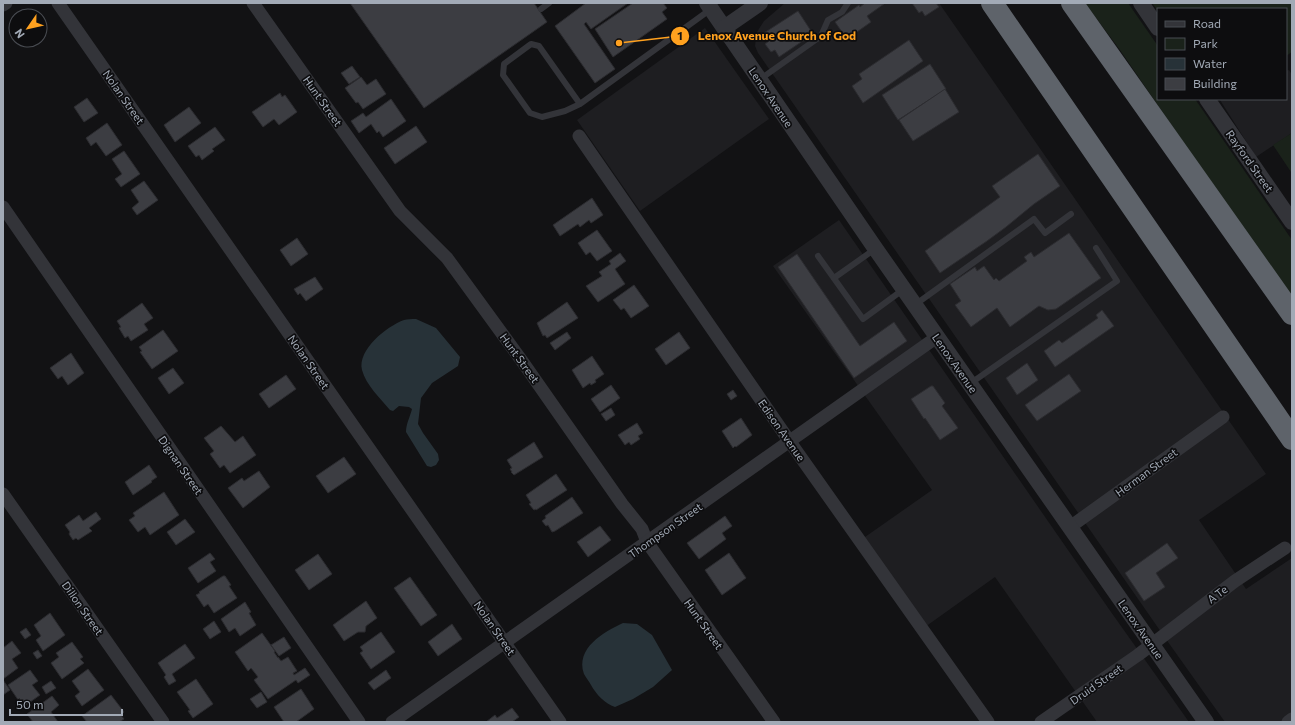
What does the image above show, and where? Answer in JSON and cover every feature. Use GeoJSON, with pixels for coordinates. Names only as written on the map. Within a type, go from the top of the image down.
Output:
{"type":"FeatureCollection","features":[{"type":"Feature","properties":{"kind":"highway"},"geometry":{"type":"LineString","coordinates":[[992,3],[1292,439]]}},
{"type":"Feature","properties":{"kind":"highway"},"geometry":{"type":"LineString","coordinates":[[1072,3],[1291,312]]}},
{"type":"Feature","properties":{"kind":"highway"},"geometry":{"type":"LineString","coordinates":[[1202,307],[1292,455]]}},
{"type":"Feature","properties":{"kind":"street","name":"Nolan Street"},"geometry":{"type":"LineString","coordinates":[[58,3],[560,722]]}},
{"type":"Feature","properties":{"kind":"street","name":"Hunt Street"},"geometry":{"type":"LineString","coordinates":[[253,3],[400,210],[447,258],[522,361],[622,504],[642,529],[647,542],[774,722]]}},
{"type":"Feature","properties":{"kind":"street"},"geometry":{"type":"LineString","coordinates":[[724,28],[760,3]]}},
{"type":"Feature","properties":{"kind":"street"},"geometry":{"type":"LineString","coordinates":[[1141,3],[1157,27]]}},
{"type":"Feature","properties":{"kind":"street","name":"Lenox Avenue"},"geometry":{"type":"LineString","coordinates":[[709,6],[875,248],[1206,722]]}},
{"type":"Feature","properties":{"kind":"street","name":"Rayford Street"},"geometry":{"type":"LineString","coordinates":[[1208,100],[1292,222]]}},
{"type":"Feature","properties":{"kind":"street","name":"Edison Avenue"},"geometry":{"type":"LineString","coordinates":[[579,136],[790,442],[988,722]]}},
{"type":"Feature","properties":{"kind":"street","name":"Dignan Street"},"geometry":{"type":"LineString","coordinates":[[3,207],[359,722]]}},
{"type":"Feature","properties":{"kind":"street","name":"Thompson Street"},"geometry":{"type":"LineString","coordinates":[[392,722],[937,337]]}},
{"type":"Feature","properties":{"kind":"street","name":"Herman Street"},"geometry":{"type":"LineString","coordinates":[[1070,527],[1223,417]]}},
{"type":"Feature","properties":{"kind":"street","name":"Dillon Street"},"geometry":{"type":"LineString","coordinates":[[3,494],[163,722]]}},
{"type":"Feature","properties":{"kind":"street","name":"A Te"},"geometry":{"type":"LineString","coordinates":[[1151,644],[1235,581],[1285,548]]}},
{"type":"Feature","properties":{"kind":"street","name":"Druid Street"},"geometry":{"type":"LineString","coordinates":[[1041,722],[1138,655],[1151,644]]}},
{"type":"Feature","properties":{"kind":"street"},"geometry":{"type":"LineString","coordinates":[[1288,722],[1292,719]]}},
{"type":"Feature","properties":{"kind":"lane"},"geometry":{"type":"LineString","coordinates":[[541,9],[549,3]]}},
{"type":"Feature","properties":{"kind":"lane"},"geometry":{"type":"LineString","coordinates":[[760,80],[821,36],[828,20],[842,12],[848,3]]}},
{"type":"Feature","properties":{"kind":"lane"},"geometry":{"type":"LineString","coordinates":[[580,104],[539,46],[531,44],[504,64],[503,75],[530,113],[542,117],[565,111],[580,104],[709,6]]}},
{"type":"Feature","properties":{"kind":"lane"},"geometry":{"type":"LineString","coordinates":[[915,305],[1034,219],[1045,233],[1071,214]]}},
{"type":"Feature","properties":{"kind":"lane"},"geometry":{"type":"LineString","coordinates":[[834,278],[875,248]]}},
{"type":"Feature","properties":{"kind":"lane"},"geometry":{"type":"LineString","coordinates":[[970,384],[1117,281],[1096,248]]}},
{"type":"Feature","properties":{"kind":"lane"},"geometry":{"type":"LineString","coordinates":[[818,256],[863,318],[904,289]]}},
{"type":"Feature","properties":{"kind":"shaded area"},"geometry":{"type":"Polygon","coordinates":[[[785,3],[939,3],[1266,474],[1199,520],[1246,589],[1292,558],[1292,722],[1225,722],[1168,642],[758,53],[755,46],[757,32],[764,21],[785,3]]]}},
{"type":"Feature","properties":{"kind":"shaded area"},"geometry":{"type":"Polygon","coordinates":[[[705,28],[769,119],[640,211],[577,120],[705,28]]]}},
{"type":"Feature","properties":{"kind":"shaded area"},"geometry":{"type":"Polygon","coordinates":[[[1289,70],[1292,75],[1292,133],[1256,157],[1220,100],[1287,100],[1287,71],[1289,70]]]}},
{"type":"Feature","properties":{"kind":"shaded area"},"geometry":{"type":"Polygon","coordinates":[[[839,220],[1189,722],[1097,722],[995,577],[918,632],[855,544],[932,490],[773,266],[839,220]]]}},
{"type":"Feature","properties":{"kind":"green space"},"geometry":{"type":"Polygon","coordinates":[[[1085,3],[1128,3],[1157,45],[1157,100],[1196,100],[1292,240],[1292,301],[1120,50],[1085,3]]]}},
{"type":"Feature","properties":{"kind":"green space"},"geometry":{"type":"Polygon","coordinates":[[[1152,3],[1292,3],[1292,52],[1287,55],[1287,8],[1157,8],[1157,10],[1152,3]]]}},
{"type":"Feature","properties":{"kind":"green space"},"geometry":{"type":"Polygon","coordinates":[[[1292,133],[1292,172],[1291,172],[1273,145],[1292,133]]]}},
{"type":"Feature","properties":{"kind":"water"},"geometry":{"type":"Polygon","coordinates":[[[416,319],[436,328],[460,357],[458,366],[432,383],[421,398],[418,424],[438,454],[439,460],[436,465],[431,467],[427,466],[406,432],[407,423],[412,409],[409,407],[399,406],[393,411],[390,410],[370,386],[362,370],[364,355],[382,333],[397,323],[405,320],[416,319]]]}},
{"type":"Feature","properties":{"kind":"water"},"geometry":{"type":"Polygon","coordinates":[[[623,623],[637,624],[652,635],[672,670],[653,687],[633,699],[615,707],[604,701],[595,692],[584,674],[582,665],[587,649],[593,642],[600,636],[623,623]]]}},
{"type":"Feature","properties":{"kind":"building"},"geometry":{"type":"Polygon","coordinates":[[[350,3],[534,3],[547,22],[424,108],[350,3]]]}},
{"type":"Feature","properties":{"kind":"building"},"geometry":{"type":"Polygon","coordinates":[[[586,3],[628,3],[591,29],[586,22],[584,24],[615,69],[595,83],[555,26],[586,3]]]}},
{"type":"Feature","properties":{"kind":"building"},"geometry":{"type":"Polygon","coordinates":[[[633,3],[663,3],[667,8],[662,12],[667,19],[613,57],[595,29],[633,3]]]}},
{"type":"Feature","properties":{"kind":"building"},"geometry":{"type":"Polygon","coordinates":[[[865,3],[884,4],[867,16],[871,22],[847,39],[835,22],[859,5],[860,7],[865,3]]]}},
{"type":"Feature","properties":{"kind":"building"},"geometry":{"type":"Polygon","coordinates":[[[912,3],[936,3],[939,7],[925,16],[922,11],[919,13],[912,3]]]}},
{"type":"Feature","properties":{"kind":"building"},"geometry":{"type":"Polygon","coordinates":[[[798,11],[813,34],[779,57],[775,50],[771,52],[765,44],[769,41],[764,33],[798,11]]]}},
{"type":"Feature","properties":{"kind":"building"},"geometry":{"type":"Polygon","coordinates":[[[909,40],[923,61],[863,103],[852,86],[862,79],[859,74],[909,40]]]}},
{"type":"Feature","properties":{"kind":"building"},"geometry":{"type":"Polygon","coordinates":[[[930,64],[946,89],[898,120],[882,95],[930,64]]]}},
{"type":"Feature","properties":{"kind":"building"},"geometry":{"type":"Polygon","coordinates":[[[352,66],[360,77],[349,84],[341,73],[352,66]]]}},
{"type":"Feature","properties":{"kind":"building"},"geometry":{"type":"Polygon","coordinates":[[[361,77],[367,85],[376,79],[386,94],[363,109],[358,102],[356,103],[345,88],[361,77]]]}},
{"type":"Feature","properties":{"kind":"building"},"geometry":{"type":"Polygon","coordinates":[[[945,89],[959,112],[913,141],[899,120],[945,89]]]}},
{"type":"Feature","properties":{"kind":"building"},"geometry":{"type":"Polygon","coordinates":[[[280,93],[282,97],[285,95],[297,112],[279,125],[274,119],[263,127],[252,112],[280,93]]]}},
{"type":"Feature","properties":{"kind":"building"},"geometry":{"type":"Polygon","coordinates":[[[87,98],[98,113],[84,122],[74,107],[87,98]]]}},
{"type":"Feature","properties":{"kind":"building"},"geometry":{"type":"Polygon","coordinates":[[[391,99],[406,121],[383,137],[379,131],[377,133],[371,124],[359,133],[351,121],[363,113],[366,117],[391,99]]]}},
{"type":"Feature","properties":{"kind":"building"},"geometry":{"type":"Polygon","coordinates":[[[189,107],[201,123],[175,142],[164,125],[189,107]]]}},
{"type":"Feature","properties":{"kind":"building"},"geometry":{"type":"Polygon","coordinates":[[[107,123],[122,145],[106,156],[96,142],[91,146],[86,138],[107,123]]]}},
{"type":"Feature","properties":{"kind":"building"},"geometry":{"type":"Polygon","coordinates":[[[416,126],[427,142],[395,164],[384,148],[416,126]]]}},
{"type":"Feature","properties":{"kind":"building"},"geometry":{"type":"Polygon","coordinates":[[[215,127],[225,140],[212,149],[214,151],[202,160],[199,155],[196,157],[188,146],[215,127]]]}},
{"type":"Feature","properties":{"kind":"building"},"geometry":{"type":"Polygon","coordinates":[[[124,151],[140,174],[121,187],[115,179],[122,174],[112,159],[124,151]]]}},
{"type":"Feature","properties":{"kind":"building"},"geometry":{"type":"Polygon","coordinates":[[[1038,154],[1060,186],[1034,204],[987,241],[940,273],[925,251],[1000,197],[992,186],[1038,154]]]}},
{"type":"Feature","properties":{"kind":"building"},"geometry":{"type":"Polygon","coordinates":[[[144,181],[158,200],[137,215],[132,208],[139,202],[131,190],[144,181]]]}},
{"type":"Feature","properties":{"kind":"building"},"geometry":{"type":"Polygon","coordinates":[[[592,198],[603,215],[591,223],[589,220],[580,227],[578,224],[560,236],[553,225],[592,198]]]}},
{"type":"Feature","properties":{"kind":"building"},"geometry":{"type":"Polygon","coordinates":[[[597,230],[612,251],[597,261],[590,252],[586,255],[578,243],[597,230]]]}},
{"type":"Feature","properties":{"kind":"building"},"geometry":{"type":"Polygon","coordinates":[[[1069,233],[1101,278],[1056,309],[1048,310],[1039,306],[1010,327],[997,308],[971,327],[955,305],[961,301],[950,284],[975,267],[977,271],[984,266],[994,280],[996,278],[999,281],[1027,261],[1024,257],[1031,252],[1034,257],[1069,233]]]}},
{"type":"Feature","properties":{"kind":"building"},"geometry":{"type":"Polygon","coordinates":[[[297,238],[308,254],[291,266],[280,250],[297,238]]]}},
{"type":"Feature","properties":{"kind":"building"},"geometry":{"type":"Polygon","coordinates":[[[620,253],[626,261],[615,269],[625,284],[598,302],[586,286],[602,276],[599,272],[611,264],[609,261],[620,253]]]}},
{"type":"Feature","properties":{"kind":"building"},"geometry":{"type":"Polygon","coordinates":[[[797,254],[860,346],[894,322],[907,341],[854,378],[778,267],[797,254]]]}},
{"type":"Feature","properties":{"kind":"building"},"geometry":{"type":"Polygon","coordinates":[[[315,277],[323,289],[306,301],[300,293],[298,295],[294,289],[315,277]]]}},
{"type":"Feature","properties":{"kind":"building"},"geometry":{"type":"Polygon","coordinates":[[[634,285],[649,306],[631,318],[624,308],[621,310],[613,300],[634,285]]]}},
{"type":"Feature","properties":{"kind":"building"},"geometry":{"type":"Polygon","coordinates":[[[567,302],[578,318],[547,338],[545,335],[543,336],[537,323],[567,302]]]}},
{"type":"Feature","properties":{"kind":"building"},"geometry":{"type":"Polygon","coordinates":[[[142,303],[153,318],[144,324],[148,330],[131,341],[128,336],[125,338],[117,321],[142,303]]]}},
{"type":"Feature","properties":{"kind":"building"},"geometry":{"type":"Polygon","coordinates":[[[1102,310],[1114,326],[1055,367],[1044,351],[1059,340],[1062,343],[1098,318],[1096,315],[1102,310]]]}},
{"type":"Feature","properties":{"kind":"building"},"geometry":{"type":"Polygon","coordinates":[[[163,330],[178,351],[152,369],[140,352],[142,351],[139,347],[163,330]]]}},
{"type":"Feature","properties":{"kind":"building"},"geometry":{"type":"Polygon","coordinates":[[[567,332],[571,338],[555,350],[550,343],[567,332]]]}},
{"type":"Feature","properties":{"kind":"building"},"geometry":{"type":"Polygon","coordinates":[[[679,332],[690,348],[666,365],[655,349],[679,332]]]}},
{"type":"Feature","properties":{"kind":"building"},"geometry":{"type":"Polygon","coordinates":[[[71,353],[84,373],[68,385],[62,376],[58,379],[50,368],[71,353]]]}},
{"type":"Feature","properties":{"kind":"building"},"geometry":{"type":"Polygon","coordinates":[[[592,356],[604,374],[595,380],[596,382],[591,385],[590,383],[583,388],[572,370],[592,356]]]}},
{"type":"Feature","properties":{"kind":"building"},"geometry":{"type":"Polygon","coordinates":[[[1027,363],[1038,380],[1017,395],[1006,378],[1027,363]]]}},
{"type":"Feature","properties":{"kind":"building"},"geometry":{"type":"Polygon","coordinates":[[[173,368],[184,383],[169,394],[158,378],[173,368]]]}},
{"type":"Feature","properties":{"kind":"building"},"geometry":{"type":"Polygon","coordinates":[[[1069,374],[1081,391],[1037,421],[1025,405],[1069,374]]]}},
{"type":"Feature","properties":{"kind":"building"},"geometry":{"type":"Polygon","coordinates":[[[286,375],[296,389],[269,408],[259,394],[286,375]]]}},
{"type":"Feature","properties":{"kind":"building"},"geometry":{"type":"Polygon","coordinates":[[[611,385],[620,398],[600,412],[591,399],[611,385]]]}},
{"type":"Feature","properties":{"kind":"building"},"geometry":{"type":"Polygon","coordinates":[[[933,386],[945,403],[942,406],[958,428],[940,440],[911,399],[933,386]]]}},
{"type":"Feature","properties":{"kind":"building"},"geometry":{"type":"Polygon","coordinates":[[[733,390],[737,396],[731,400],[727,394],[733,390]]]}},
{"type":"Feature","properties":{"kind":"building"},"geometry":{"type":"Polygon","coordinates":[[[611,408],[615,415],[606,421],[601,414],[611,408]]]}},
{"type":"Feature","properties":{"kind":"building"},"geometry":{"type":"Polygon","coordinates":[[[741,418],[752,435],[733,448],[722,431],[741,418]]]}},
{"type":"Feature","properties":{"kind":"building"},"geometry":{"type":"Polygon","coordinates":[[[637,423],[643,433],[638,436],[640,439],[631,445],[629,442],[625,445],[618,435],[637,423]]]}},
{"type":"Feature","properties":{"kind":"building"},"geometry":{"type":"Polygon","coordinates":[[[221,426],[235,442],[243,436],[256,455],[230,473],[224,465],[220,468],[210,454],[214,451],[204,438],[221,426]]]}},
{"type":"Feature","properties":{"kind":"building"},"geometry":{"type":"Polygon","coordinates":[[[534,442],[543,457],[514,475],[511,472],[510,469],[512,468],[507,460],[534,442]]]}},
{"type":"Feature","properties":{"kind":"building"},"geometry":{"type":"Polygon","coordinates":[[[344,457],[356,474],[328,493],[316,476],[344,457]]]}},
{"type":"Feature","properties":{"kind":"building"},"geometry":{"type":"Polygon","coordinates":[[[149,465],[157,477],[133,495],[125,482],[149,465]]]}},
{"type":"Feature","properties":{"kind":"building"},"geometry":{"type":"Polygon","coordinates":[[[259,471],[270,487],[243,508],[228,488],[242,478],[244,481],[259,471]]]}},
{"type":"Feature","properties":{"kind":"building"},"geometry":{"type":"Polygon","coordinates":[[[556,474],[567,490],[534,510],[529,504],[531,503],[526,495],[556,474]]]}},
{"type":"Feature","properties":{"kind":"building"},"geometry":{"type":"Polygon","coordinates":[[[164,492],[179,515],[150,535],[145,527],[138,532],[129,520],[135,516],[133,513],[164,492]]]}},
{"type":"Feature","properties":{"kind":"building"},"geometry":{"type":"Polygon","coordinates":[[[572,497],[583,513],[552,532],[548,525],[546,526],[542,521],[546,518],[545,516],[572,497]]]}},
{"type":"Feature","properties":{"kind":"building"},"geometry":{"type":"Polygon","coordinates":[[[96,512],[101,519],[89,528],[92,531],[78,540],[76,538],[73,540],[65,525],[79,515],[83,521],[96,512]]]}},
{"type":"Feature","properties":{"kind":"building"},"geometry":{"type":"Polygon","coordinates":[[[725,516],[732,526],[722,533],[726,539],[699,559],[687,543],[725,516]]]}},
{"type":"Feature","properties":{"kind":"building"},"geometry":{"type":"Polygon","coordinates":[[[185,519],[195,532],[176,545],[167,532],[185,519]]]}},
{"type":"Feature","properties":{"kind":"building"},"geometry":{"type":"Polygon","coordinates":[[[600,526],[611,540],[588,557],[577,542],[600,526]]]}},
{"type":"Feature","properties":{"kind":"building"},"geometry":{"type":"Polygon","coordinates":[[[1167,543],[1178,558],[1156,573],[1165,587],[1144,601],[1125,573],[1167,543]]]}},
{"type":"Feature","properties":{"kind":"building"},"geometry":{"type":"Polygon","coordinates":[[[210,553],[215,559],[210,562],[216,571],[198,583],[188,568],[210,553]]]}},
{"type":"Feature","properties":{"kind":"building"},"geometry":{"type":"Polygon","coordinates":[[[729,553],[746,578],[722,595],[705,570],[729,553]]]}},
{"type":"Feature","properties":{"kind":"building"},"geometry":{"type":"Polygon","coordinates":[[[318,554],[332,574],[309,590],[295,570],[318,554]]]}},
{"type":"Feature","properties":{"kind":"building"},"geometry":{"type":"Polygon","coordinates":[[[225,576],[231,585],[229,586],[237,598],[214,613],[208,604],[204,607],[196,595],[225,576]]]}},
{"type":"Feature","properties":{"kind":"building"},"geometry":{"type":"Polygon","coordinates":[[[410,577],[437,615],[421,626],[394,588],[410,577]]]}},
{"type":"Feature","properties":{"kind":"building"},"geometry":{"type":"Polygon","coordinates":[[[366,601],[377,618],[366,626],[365,632],[358,632],[344,641],[333,625],[366,601]]]}},
{"type":"Feature","properties":{"kind":"building"},"geometry":{"type":"Polygon","coordinates":[[[245,602],[256,625],[240,636],[235,628],[229,632],[221,619],[245,602]]]}},
{"type":"Feature","properties":{"kind":"building"},"geometry":{"type":"Polygon","coordinates":[[[50,613],[65,635],[43,651],[36,640],[41,636],[34,625],[50,613]]]}},
{"type":"Feature","properties":{"kind":"building"},"geometry":{"type":"Polygon","coordinates":[[[214,621],[221,632],[210,639],[203,629],[214,621]]]}},
{"type":"Feature","properties":{"kind":"building"},"geometry":{"type":"Polygon","coordinates":[[[452,624],[462,639],[438,656],[428,642],[452,624]]]}},
{"type":"Feature","properties":{"kind":"building"},"geometry":{"type":"Polygon","coordinates":[[[26,628],[31,635],[25,639],[20,632],[26,628]]]}},
{"type":"Feature","properties":{"kind":"building"},"geometry":{"type":"Polygon","coordinates":[[[381,632],[395,652],[371,669],[360,653],[363,651],[360,647],[381,632]]]}},
{"type":"Feature","properties":{"kind":"building"},"geometry":{"type":"Polygon","coordinates":[[[262,633],[281,661],[288,657],[297,671],[293,673],[294,675],[305,668],[310,675],[298,683],[296,680],[268,699],[254,680],[258,677],[251,668],[248,671],[235,652],[262,633]]]}},
{"type":"Feature","properties":{"kind":"building"},"geometry":{"type":"Polygon","coordinates":[[[284,637],[291,648],[279,656],[271,645],[284,637]]]}},
{"type":"Feature","properties":{"kind":"building"},"geometry":{"type":"Polygon","coordinates":[[[12,641],[21,653],[12,659],[18,668],[3,679],[3,648],[12,641]]]}},
{"type":"Feature","properties":{"kind":"building"},"geometry":{"type":"Polygon","coordinates":[[[72,642],[83,657],[80,659],[84,663],[62,679],[51,663],[59,657],[56,653],[72,642]]]}},
{"type":"Feature","properties":{"kind":"building"},"geometry":{"type":"Polygon","coordinates":[[[185,644],[195,658],[172,674],[176,681],[169,685],[164,677],[166,675],[158,663],[185,644]]]}},
{"type":"Feature","properties":{"kind":"building"},"geometry":{"type":"Polygon","coordinates":[[[38,650],[42,656],[37,659],[33,653],[38,650]]]}},
{"type":"Feature","properties":{"kind":"building"},"geometry":{"type":"Polygon","coordinates":[[[88,669],[104,690],[82,706],[75,696],[80,692],[72,681],[88,669]]]}},
{"type":"Feature","properties":{"kind":"building"},"geometry":{"type":"Polygon","coordinates":[[[30,670],[38,681],[32,685],[40,695],[23,707],[8,685],[30,670]]]}},
{"type":"Feature","properties":{"kind":"building"},"geometry":{"type":"Polygon","coordinates":[[[386,670],[391,678],[374,690],[368,683],[386,670]]]}},
{"type":"Feature","properties":{"kind":"building"},"geometry":{"type":"Polygon","coordinates":[[[196,679],[213,704],[193,718],[188,711],[190,710],[177,692],[196,679]]]}},
{"type":"Feature","properties":{"kind":"building"},"geometry":{"type":"Polygon","coordinates":[[[3,680],[10,690],[3,695],[3,680]]]}},
{"type":"Feature","properties":{"kind":"building"},"geometry":{"type":"Polygon","coordinates":[[[51,681],[56,688],[46,694],[42,687],[51,681]]]}},
{"type":"Feature","properties":{"kind":"building"},"geometry":{"type":"Polygon","coordinates":[[[301,689],[314,709],[296,722],[284,722],[274,707],[301,689]]]}},
{"type":"Feature","properties":{"kind":"building"},"geometry":{"type":"Polygon","coordinates":[[[261,692],[267,702],[257,708],[250,699],[261,692]]]}},
{"type":"Feature","properties":{"kind":"building"},"geometry":{"type":"Polygon","coordinates":[[[111,695],[124,712],[121,715],[124,719],[119,722],[87,722],[82,716],[111,695]]]}},
{"type":"Feature","properties":{"kind":"building"},"geometry":{"type":"Polygon","coordinates":[[[52,696],[59,705],[51,712],[58,722],[33,722],[27,714],[52,696]]]}},
{"type":"Feature","properties":{"kind":"building"},"geometry":{"type":"Polygon","coordinates":[[[512,708],[519,717],[512,722],[486,722],[495,715],[497,718],[512,708]]]}},
{"type":"Feature","properties":{"kind":"place","name":"Lenox Avenue Church of God"},"geometry":{"type":"Point","coordinates":[619,43]}}]}
